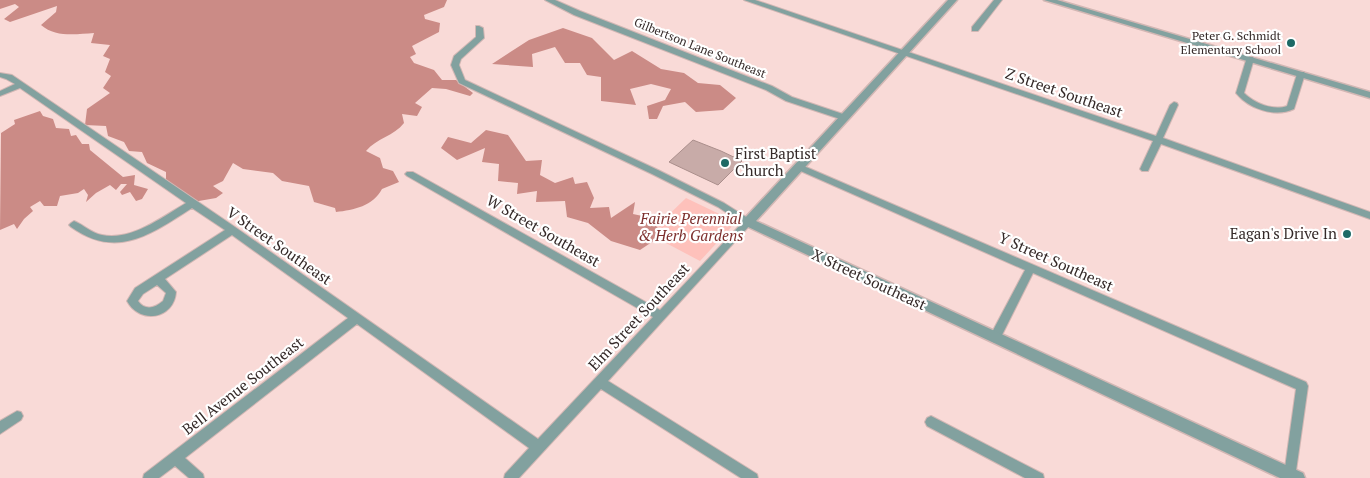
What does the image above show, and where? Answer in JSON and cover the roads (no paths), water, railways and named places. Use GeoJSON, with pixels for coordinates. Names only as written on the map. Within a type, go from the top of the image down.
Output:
{"type":"FeatureCollection","features":[{"type":"Feature","properties":{"kind":"street","name":"Gilbertson Lane Southeast"},"geometry":{"type":"LineString","coordinates":[[549,0],[577,14],[593,18],[769,88],[790,99],[843,117]]}},
{"type":"Feature","properties":{"kind":"street","name":"Z Street Southeast"},"geometry":{"type":"LineString","coordinates":[[748,0],[1159,140],[1370,216]]}},
{"type":"Feature","properties":{"kind":"street","name":"Elm Street Southeast"},"geometry":{"type":"LineString","coordinates":[[510,478],[953,0]]}},
{"type":"Feature","properties":{"kind":"street"},"geometry":{"type":"LineString","coordinates":[[975,29],[998,0]]}},
{"type":"Feature","properties":{"kind":"street"},"geometry":{"type":"LineString","coordinates":[[1048,0],[1083,5],[1250,59],[1370,94]]}},
{"type":"Feature","properties":{"kind":"street","name":"X Street Southeast"},"geometry":{"type":"LineString","coordinates":[[479,28],[480,38],[457,58],[455,65],[462,81],[467,84],[655,172],[721,205],[748,222],[1293,476]]}},
{"type":"Feature","properties":{"kind":"street"},"geometry":{"type":"LineString","coordinates":[[1250,59],[1240,92],[1250,102],[1260,106],[1281,111],[1291,107],[1300,74]]}},
{"type":"Feature","properties":{"kind":"street","name":"V Street Southeast"},"geometry":{"type":"LineString","coordinates":[[0,75],[8,77],[20,85],[191,204],[232,230],[538,447]]}},
{"type":"Feature","properties":{"kind":"street"},"geometry":{"type":"LineString","coordinates":[[0,94],[20,85]]}},
{"type":"Feature","properties":{"kind":"street"},"geometry":{"type":"LineString","coordinates":[[1145,169],[1174,105]]}},
{"type":"Feature","properties":{"kind":"street","name":"Y Street Southeast"},"geometry":{"type":"LineString","coordinates":[[799,167],[1302,386],[1293,476]]}},
{"type":"Feature","properties":{"kind":"street","name":"W Street Southeast"},"geometry":{"type":"LineString","coordinates":[[410,174],[661,316]]}},
{"type":"Feature","properties":{"kind":"street"},"geometry":{"type":"LineString","coordinates":[[74,225],[90,237],[109,241],[143,232],[191,204]]}},
{"type":"Feature","properties":{"kind":"street"},"geometry":{"type":"LineString","coordinates":[[160,279],[232,230]]}},
{"type":"Feature","properties":{"kind":"street"},"geometry":{"type":"LineString","coordinates":[[995,338],[1031,268]]}},
{"type":"Feature","properties":{"kind":"street","name":"Bell Avenue Southeast"},"geometry":{"type":"LineString","coordinates":[[149,478],[357,318]]}},
{"type":"Feature","properties":{"kind":"street"},"geometry":{"type":"LineString","coordinates":[[600,382],[752,478]]}},
{"type":"Feature","properties":{"kind":"street"},"geometry":{"type":"LineString","coordinates":[[0,428],[17,416]]}},
{"type":"Feature","properties":{"kind":"street"},"geometry":{"type":"LineString","coordinates":[[931,422],[1038,478]]}},
{"type":"Feature","properties":{"kind":"street"},"geometry":{"type":"LineString","coordinates":[[176,458],[198,478]]}},
{"type":"Feature","properties":{"kind":"place","name":"Peter G. Schmidt Elementary School"},"geometry":{"type":"Point","coordinates":[1291,43]}},
{"type":"Feature","properties":{"kind":"place","name":"First Baptist Church"},"geometry":{"type":"Point","coordinates":[725,163]}},
{"type":"Feature","properties":{"kind":"place","name":"Eagan's Drive In"},"geometry":{"type":"Point","coordinates":[1347,234]}},
{"type":"Feature","properties":{"kind":"park label","name":"Fairie Perennial & Herb Gardens"},"geometry":{"type":"Point","coordinates":[691,228]}}]}
